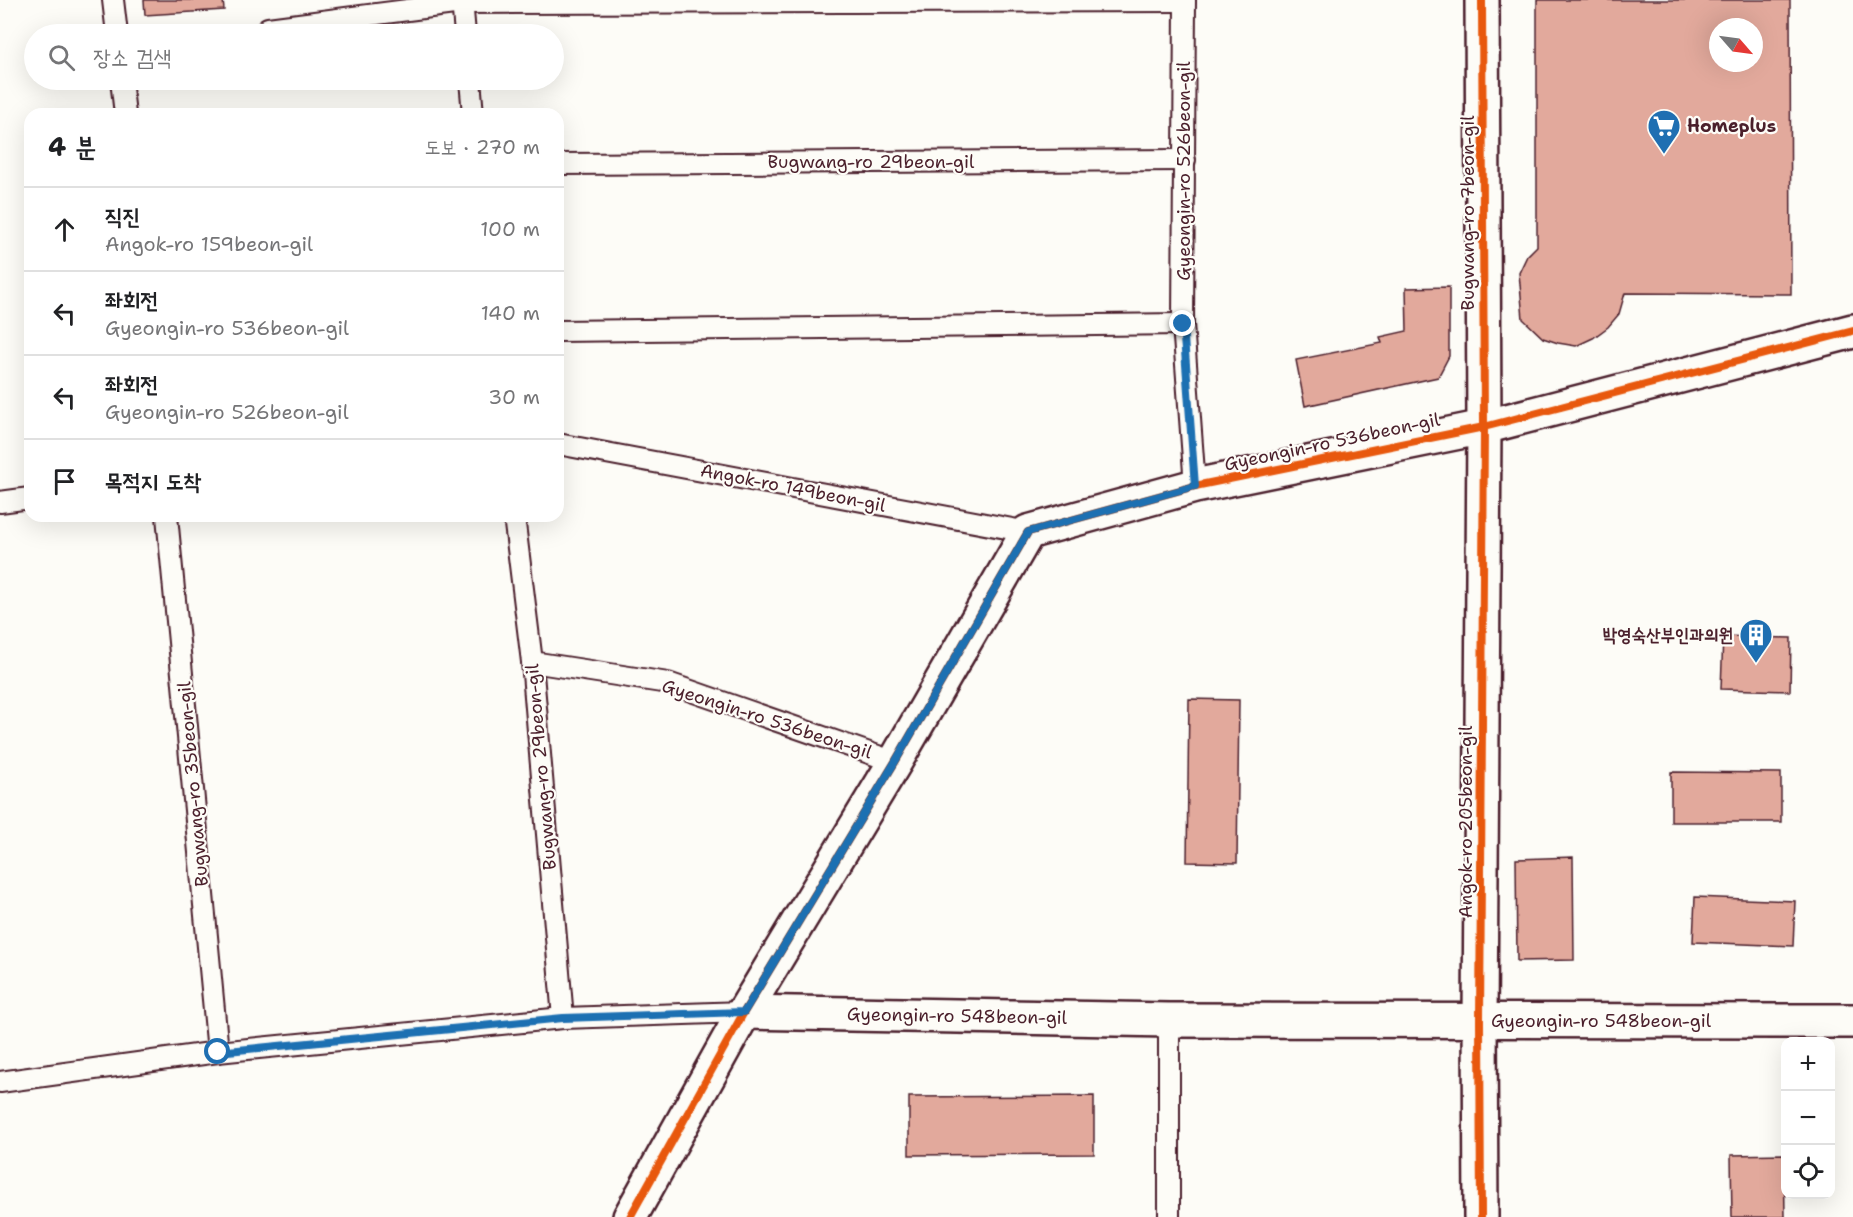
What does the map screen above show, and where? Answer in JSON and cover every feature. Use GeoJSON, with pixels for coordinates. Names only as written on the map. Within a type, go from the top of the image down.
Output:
{"type":"FeatureCollection","features":[{"type":"Feature","properties":{"kind":"street","name":"Bugwang-ro 7beon-gil"},"geometry":{"type":"LineString","coordinates":[[1482,0],[1484,427]]}},
{"type":"Feature","properties":{"kind":"street","name":"Gyeongin-ro 536beon-gil"},"geometry":{"type":"LineString","coordinates":[[630,1217],[744,1012],[895,762],[1028,532],[1195,486],[1484,427],[1853,331]]}},
{"type":"Feature","properties":{"kind":"street","name":"Angok-ro 205beon-gil"},"geometry":{"type":"LineString","coordinates":[[1481,1217],[1484,427]]}},
{"type":"Feature","properties":{"kind":"street","name":"Gyeongin-ro 548beon-gil"},"geometry":{"type":"LineString","coordinates":[[744,1012],[1168,1020],[1853,1021]]}},
{"type":"Feature","properties":{"kind":"lane"},"geometry":{"type":"LineString","coordinates":[[113,0],[116,24]]}},
{"type":"Feature","properties":{"kind":"lane"},"geometry":{"type":"LineString","coordinates":[[462,1],[464,24]]}},
{"type":"Feature","properties":{"kind":"lane"},"geometry":{"type":"LineString","coordinates":[[297,24],[462,1],[1185,1]]}},
{"type":"Feature","properties":{"kind":"lane","name":"Gyeongin-ro 526beon-gil"},"geometry":{"type":"LineString","coordinates":[[1185,1],[1183,324],[1195,486]]}},
{"type":"Feature","properties":{"kind":"lane"},"geometry":{"type":"LineString","coordinates":[[122,90],[124,108]]}},
{"type":"Feature","properties":{"kind":"lane"},"geometry":{"type":"LineString","coordinates":[[471,90],[472,108]]}},
{"type":"Feature","properties":{"kind":"lane","name":"Bugwang-ro 29beon-gil"},"geometry":{"type":"LineString","coordinates":[[564,164],[1185,160]]}},
{"type":"Feature","properties":{"kind":"lane"},"geometry":{"type":"LineString","coordinates":[[564,331],[1183,324]]}},
{"type":"Feature","properties":{"kind":"lane","name":"Angok-ro 149beon-gil"},"geometry":{"type":"LineString","coordinates":[[564,445],[1028,532]]}},
{"type":"Feature","properties":{"kind":"lane"},"geometry":{"type":"LineString","coordinates":[[0,502],[24,499]]}},
{"type":"Feature","properties":{"kind":"lane","name":"Bugwang-ro 35beon-gil"},"geometry":{"type":"LineString","coordinates":[[168,522],[218,1052]]}},
{"type":"Feature","properties":{"kind":"lane","name":"Bugwang-ro 29beon-gil"},"geometry":{"type":"LineString","coordinates":[[515,522],[532,662],[563,1018]]}},
{"type":"Feature","properties":{"kind":"lane","name":"Gyeongin-ro 536beon-gil"},"geometry":{"type":"LineString","coordinates":[[532,662],[668,683],[895,762]]}},
{"type":"Feature","properties":{"kind":"lane"},"geometry":{"type":"LineString","coordinates":[[0,1082],[218,1052],[563,1018],[744,1012]]}},
{"type":"Feature","properties":{"kind":"lane"},"geometry":{"type":"LineString","coordinates":[[1168,1020],[1168,1217]]}},
{"type":"Feature","properties":{"kind":"building"},"geometry":{"type":"Polygon","coordinates":[[[144,0],[223,0],[224,10],[145,15],[144,0]]]}},
{"type":"Feature","properties":{"kind":"building","name":"Homeplus"},"geometry":{"type":"Polygon","coordinates":[[[1537,0],[1790,0],[1791,294],[1625,293],[1619,314],[1608,327],[1593,338],[1576,346],[1543,338],[1523,319],[1519,273],[1527,256],[1537,246],[1537,0]]]}},
{"type":"Feature","properties":{"kind":"building"},"geometry":{"type":"Polygon","coordinates":[[[1449,287],[1449,356],[1438,377],[1305,406],[1296,360],[1382,343],[1380,337],[1407,331],[1406,288],[1449,287]]]}},
{"type":"Feature","properties":{"kind":"building","name":"박영숙산부인과의원"},"geometry":{"type":"Polygon","coordinates":[[[1723,636],[1791,638],[1790,691],[1721,689],[1723,636]]]}},
{"type":"Feature","properties":{"kind":"building"},"geometry":{"type":"Polygon","coordinates":[[[1189,699],[1239,700],[1237,863],[1187,862],[1189,699]]]}},
{"type":"Feature","properties":{"kind":"building"},"geometry":{"type":"Polygon","coordinates":[[[1671,772],[1781,773],[1781,822],[1671,822],[1671,772]]]}},
{"type":"Feature","properties":{"kind":"building"},"geometry":{"type":"Polygon","coordinates":[[[1573,857],[1574,960],[1517,961],[1516,859],[1573,857]]]}},
{"type":"Feature","properties":{"kind":"building"},"geometry":{"type":"Polygon","coordinates":[[[1695,897],[1795,901],[1793,946],[1693,942],[1695,897]]]}},
{"type":"Feature","properties":{"kind":"building"},"geometry":{"type":"Polygon","coordinates":[[[1094,1096],[1094,1154],[909,1155],[909,1097],[1094,1096]]]}},
{"type":"Feature","properties":{"kind":"building"},"geometry":{"type":"Polygon","coordinates":[[[1781,1154],[1781,1199],[1785,1199],[1785,1217],[1732,1217],[1731,1155],[1781,1154]]]}},
{"type":"Feature","properties":{"kind":"cycle path"},"geometry":{"type":"LineString","coordinates":[[1481,1217],[1484,427],[1482,0]]}},
{"type":"Feature","properties":{"kind":"cycle path"},"geometry":{"type":"LineString","coordinates":[[630,1217],[744,1012],[895,762],[1028,532],[1195,486],[1484,427],[1853,331]]}},
{"type":"Feature","properties":{"kind":"place","name":"Homeplus"},"geometry":{"type":"Point","coordinates":[1664,155]}},
{"type":"Feature","properties":{"kind":"place","name":"박영숙산부인과의원"},"geometry":{"type":"Point","coordinates":[1756,664]}},
{"type":"Feature","properties":{"kind":"route"},"geometry":{"type":"LineString","coordinates":[[218,1052],[563,1018],[744,1012],[895,762],[1028,532],[1195,486],[1183,324]]}}]}
